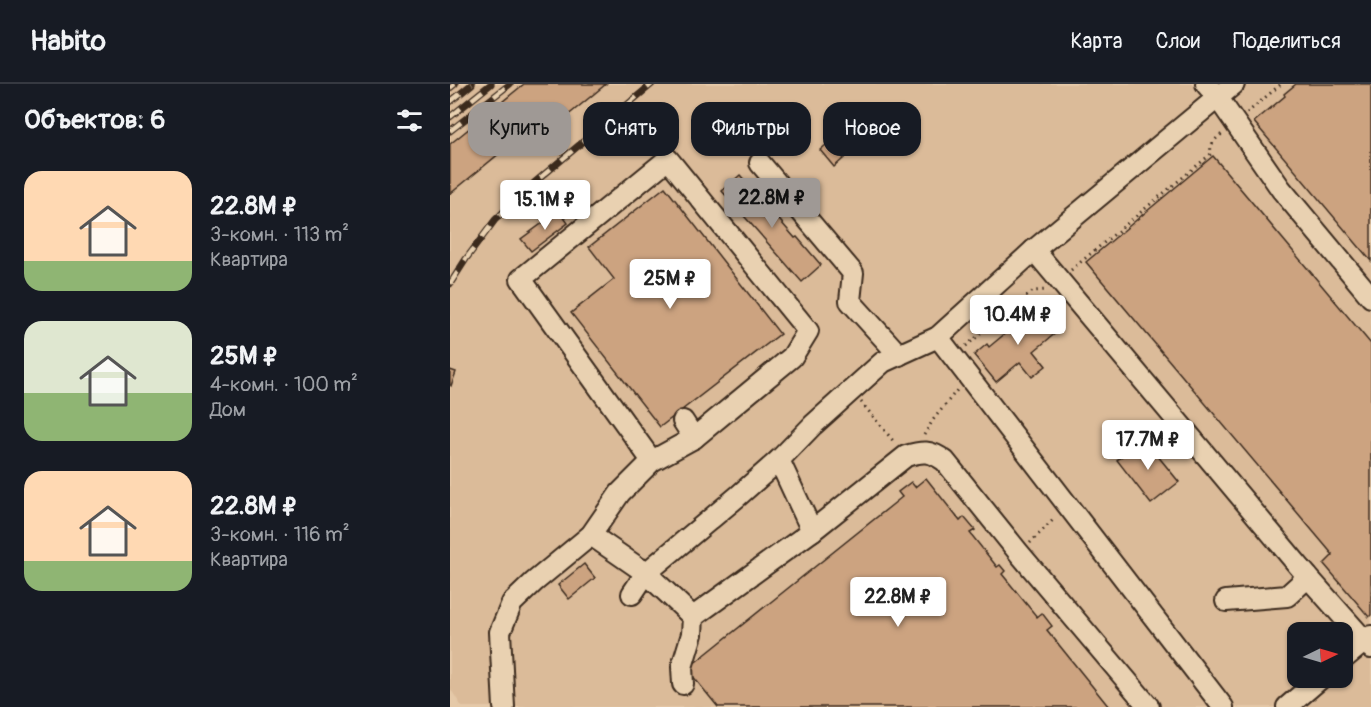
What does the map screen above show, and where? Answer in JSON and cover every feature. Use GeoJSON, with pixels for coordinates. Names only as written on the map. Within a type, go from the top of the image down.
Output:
{"type":"FeatureCollection","features":[{"type":"Feature","properties":{"kind":"lane"},"geometry":{"type":"LineString","coordinates":[[632,594],[645,573],[737,497],[883,362],[938,337],[1212,91],[1234,84]]}},
{"type":"Feature","properties":{"kind":"lane"},"geometry":{"type":"LineString","coordinates":[[1212,91],[1281,189],[1371,297]]}},
{"type":"Feature","properties":{"kind":"lane"},"geometry":{"type":"LineString","coordinates":[[504,707],[500,632],[512,603],[591,535],[620,493],[652,461],[694,438],[792,357],[808,331],[668,159],[521,279],[652,461]]}},
{"type":"Feature","properties":{"kind":"lane"},"geometry":{"type":"LineString","coordinates":[[760,163],[853,273],[850,302],[899,355]]}},
{"type":"Feature","properties":{"kind":"lane"},"geometry":{"type":"LineString","coordinates":[[1035,250],[1308,577],[1369,642],[1353,653]]}},
{"type":"Feature","properties":{"kind":"lane"},"geometry":{"type":"LineString","coordinates":[[938,337],[1223,707]]}},
{"type":"Feature","properties":{"kind":"lane"},"geometry":{"type":"LineString","coordinates":[[683,421],[694,438]]}},
{"type":"Feature","properties":{"kind":"lane"},"geometry":{"type":"LineString","coordinates":[[693,617],[812,531],[906,456],[931,452],[945,461],[1149,707]]}},
{"type":"Feature","properties":{"kind":"lane"},"geometry":{"type":"LineString","coordinates":[[778,460],[812,531]]}},
{"type":"Feature","properties":{"kind":"lane"},"geometry":{"type":"LineString","coordinates":[[591,535],[645,573],[693,617]]}},
{"type":"Feature","properties":{"kind":"lane"},"geometry":{"type":"LineString","coordinates":[[1226,601],[1287,596],[1308,577]]}},
{"type":"Feature","properties":{"kind":"lane"},"geometry":{"type":"LineString","coordinates":[[683,684],[682,667],[692,634],[693,617]]}},
{"type":"Feature","properties":{"kind":"lane"},"geometry":{"type":"LineString","coordinates":[[1287,707],[1309,688]]}},
{"type":"Feature","properties":{"kind":"path"},"geometry":{"type":"LineString","coordinates":[[968,353],[964,348],[1033,291],[1047,290],[1211,154],[1210,147],[1213,142],[1281,84]]}},
{"type":"Feature","properties":{"kind":"path"},"geometry":{"type":"LineString","coordinates":[[851,391],[906,456]]}},
{"type":"Feature","properties":{"kind":"path"},"geometry":{"type":"LineString","coordinates":[[1019,553],[1069,507]]}},
{"type":"Feature","properties":{"kind":"shaded area"},"geometry":{"type":"Polygon","coordinates":[[[450,84],[1371,84],[1371,707],[462,707],[450,688],[450,84]]]}},
{"type":"Feature","properties":{"kind":"building"},"geometry":{"type":"Polygon","coordinates":[[[524,84],[606,84],[571,113],[571,102],[502,102],[524,84]]]}},
{"type":"Feature","properties":{"kind":"building"},"geometry":{"type":"Polygon","coordinates":[[[1296,84],[1371,84],[1371,261],[1254,122],[1296,84]]]}},
{"type":"Feature","properties":{"kind":"building"},"geometry":{"type":"Polygon","coordinates":[[[468,129],[468,156],[496,156],[450,194],[450,144],[468,129]]]}},
{"type":"Feature","properties":{"kind":"building"},"geometry":{"type":"Polygon","coordinates":[[[825,156],[846,156],[834,167],[825,156]]]}},
{"type":"Feature","properties":{"kind":"building"},"geometry":{"type":"Polygon","coordinates":[[[1213,156],[1371,344],[1371,615],[1369,617],[1324,564],[1333,555],[1086,262],[1213,156]]]}},
{"type":"Feature","properties":{"kind":"building"},"geometry":{"type":"Polygon","coordinates":[[[740,175],[821,265],[802,282],[722,191],[740,175]]]}},
{"type":"Feature","properties":{"kind":"building"},"geometry":{"type":"Polygon","coordinates":[[[665,187],[780,334],[660,427],[571,313],[614,279],[589,247],[665,187]]]}},
{"type":"Feature","properties":{"kind":"building"},"geometry":{"type":"Polygon","coordinates":[[[559,211],[568,223],[531,251],[521,239],[559,211]]]}},
{"type":"Feature","properties":{"kind":"building"},"geometry":{"type":"Polygon","coordinates":[[[1035,305],[1057,332],[1034,351],[1046,366],[1032,377],[1020,362],[996,382],[974,355],[987,344],[989,347],[1025,317],[1023,315],[1035,305]]]}},
{"type":"Feature","properties":{"kind":"building"},"geometry":{"type":"Polygon","coordinates":[[[450,370],[456,372],[451,386],[450,385],[450,370]]]}},
{"type":"Feature","properties":{"kind":"building"},"geometry":{"type":"Polygon","coordinates":[[[1144,439],[1179,482],[1151,504],[1117,460],[1144,439]]]}},
{"type":"Feature","properties":{"kind":"building"},"geometry":{"type":"Polygon","coordinates":[[[926,478],[960,521],[964,517],[975,530],[970,533],[997,567],[1000,565],[1005,571],[1002,574],[1037,617],[1042,613],[1052,626],[1047,630],[1109,707],[718,707],[687,669],[902,497],[898,492],[911,482],[915,487],[926,478]]]}},
{"type":"Feature","properties":{"kind":"building"},"geometry":{"type":"Polygon","coordinates":[[[584,564],[595,578],[569,599],[558,585],[584,564]]]}},
{"type":"Feature","properties":{"kind":"railway"},"geometry":{"type":"LineString","coordinates":[[450,88],[455,84]]}},
{"type":"Feature","properties":{"kind":"railway"},"geometry":{"type":"LineString","coordinates":[[450,102],[472,84]]}},
{"type":"Feature","properties":{"kind":"railway"},"geometry":{"type":"LineString","coordinates":[[450,117],[491,84]]}},
{"type":"Feature","properties":{"kind":"railway"},"geometry":{"type":"LineString","coordinates":[[450,131],[510,84]]}},
{"type":"Feature","properties":{"kind":"railway"},"geometry":{"type":"LineString","coordinates":[[450,284],[495,220],[534,183],[652,84]]}}]}
